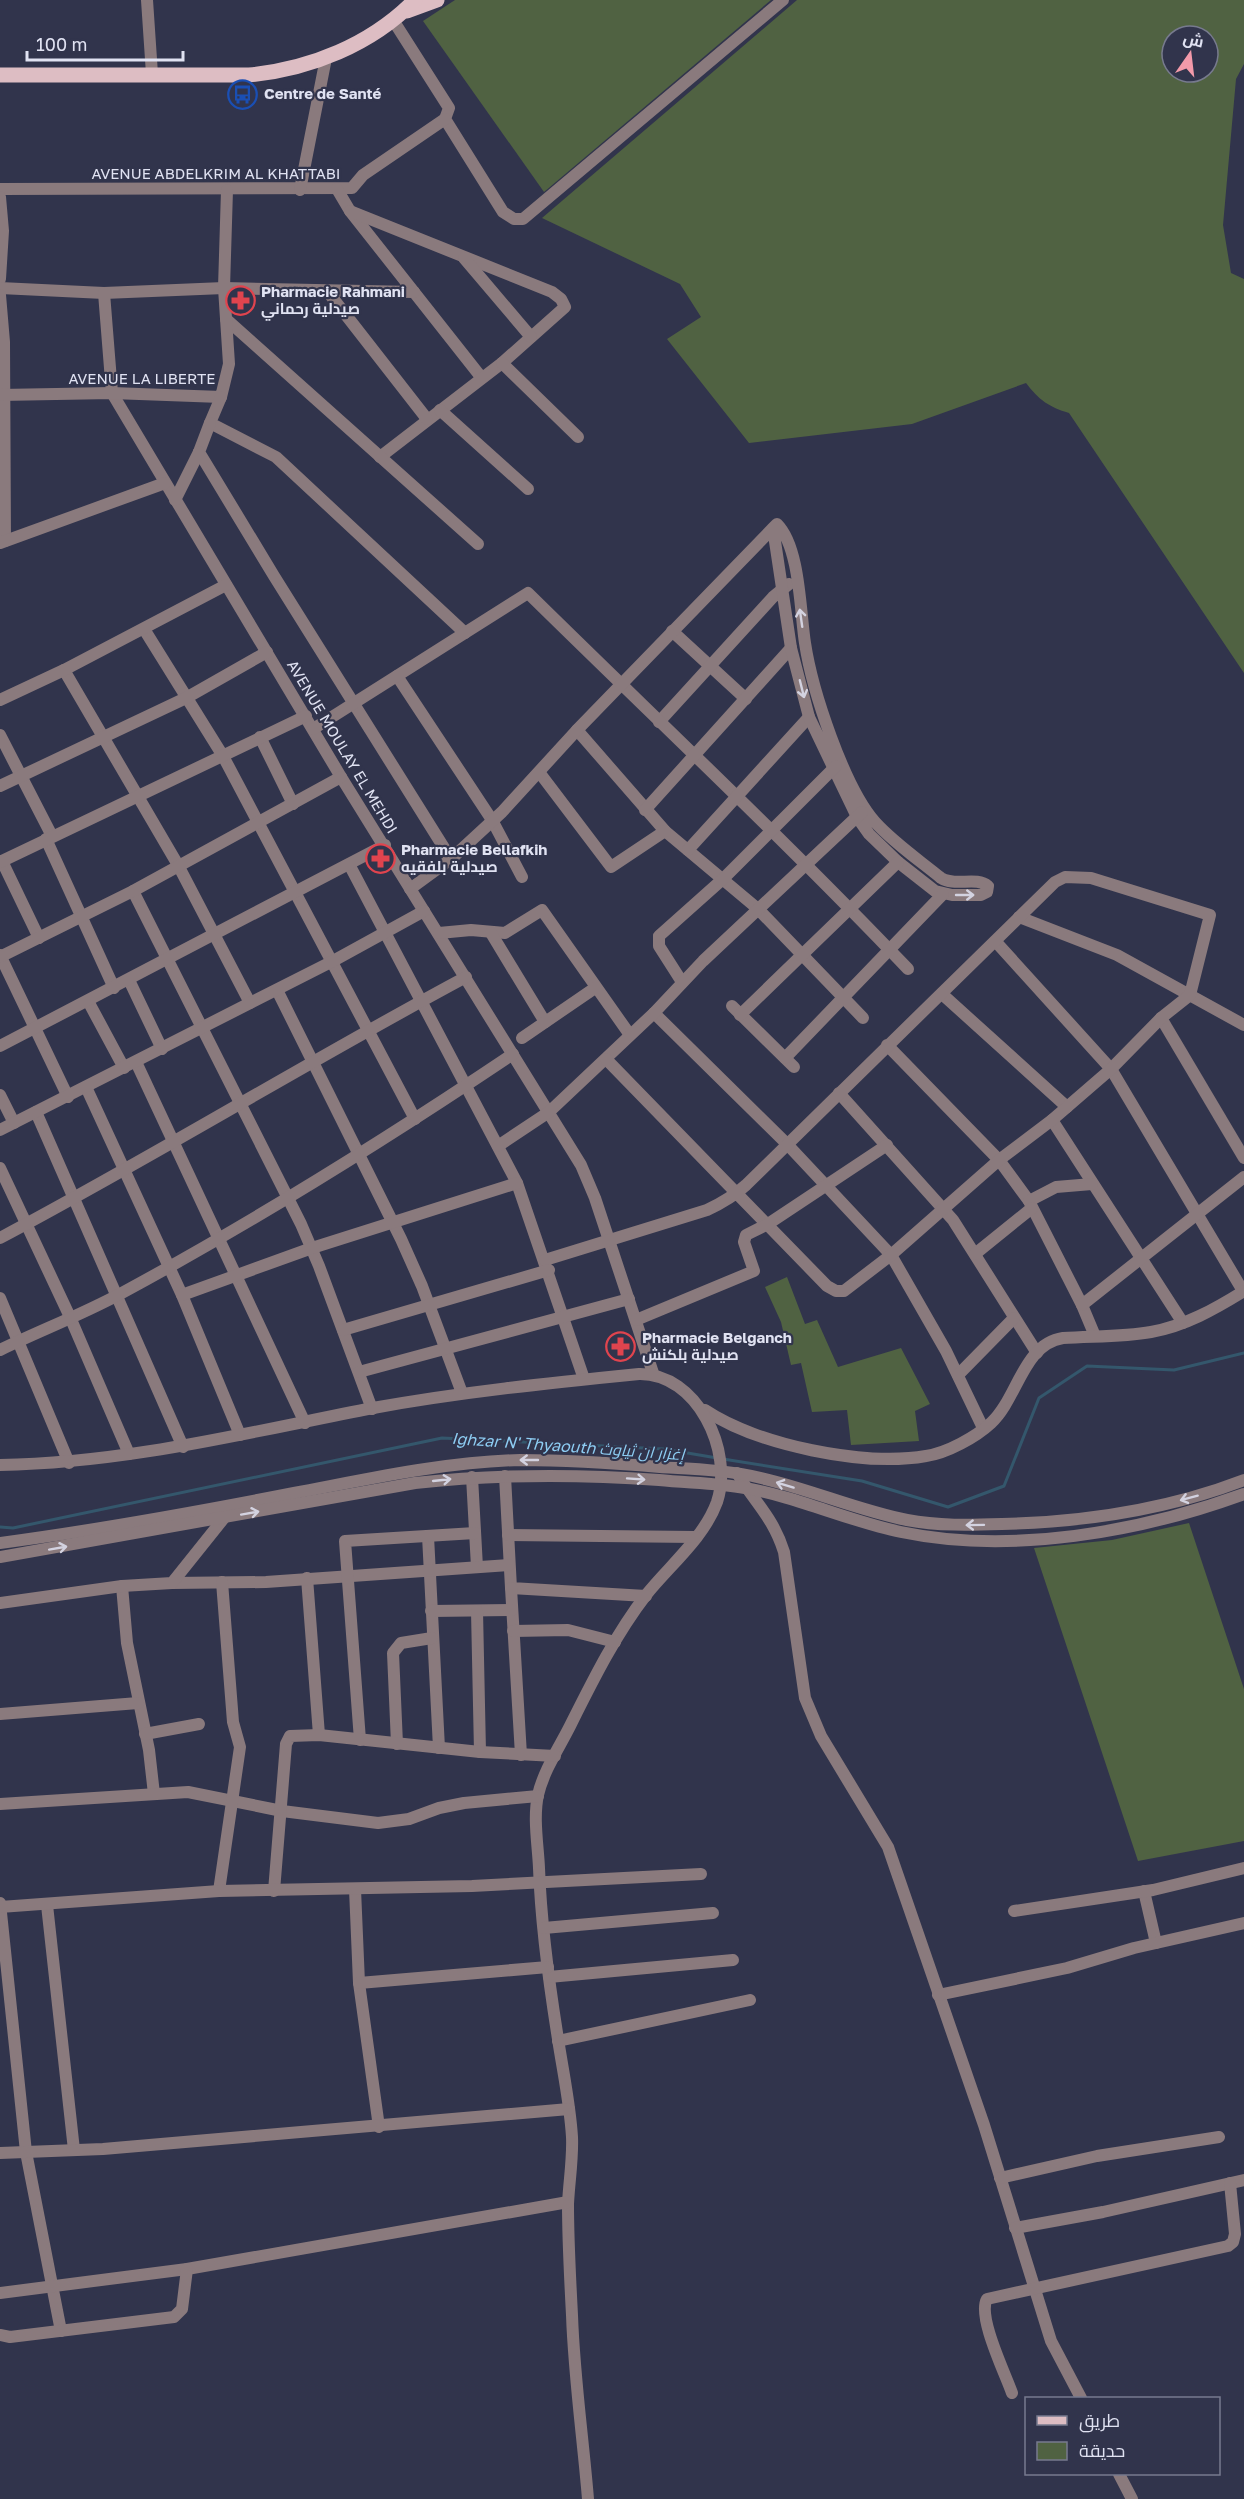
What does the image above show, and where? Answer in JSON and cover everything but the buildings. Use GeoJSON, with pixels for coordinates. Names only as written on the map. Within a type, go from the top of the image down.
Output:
{"type":"FeatureCollection","features":[{"type":"Feature","properties":{"kind":"main road"},"geometry":{"type":"LineString","coordinates":[[0,75],[279,72],[326,58],[415,0]]}},
{"type":"Feature","properties":{"kind":"main road"},"geometry":{"type":"LineString","coordinates":[[402,10],[436,0]]}},
{"type":"Feature","properties":{"kind":"street"},"geometry":{"type":"LineString","coordinates":[[147,0],[152,74]]}},
{"type":"Feature","properties":{"kind":"street"},"geometry":{"type":"LineString","coordinates":[[402,10],[448,108],[444,119],[503,212],[513,219],[523,219],[783,0]]}},
{"type":"Feature","properties":{"kind":"street"},"geometry":{"type":"LineString","coordinates":[[300,189],[326,58]]}},
{"type":"Feature","properties":{"kind":"street","name":"AVENUE ABDELKRIM AL KHATTABI"},"geometry":{"type":"LineString","coordinates":[[0,189],[352,188],[363,175],[444,119]]}},
{"type":"Feature","properties":{"kind":"street"},"geometry":{"type":"LineString","coordinates":[[337,189],[350,211],[481,377]]}},
{"type":"Feature","properties":{"kind":"street","name":"AVENUE LA LIBERTE"},"geometry":{"type":"LineString","coordinates":[[1,395],[112,393],[221,397],[229,364],[224,288],[227,190]]}},
{"type":"Feature","properties":{"kind":"street"},"geometry":{"type":"LineString","coordinates":[[0,197],[3,231],[0,279]]}},
{"type":"Feature","properties":{"kind":"street"},"geometry":{"type":"LineString","coordinates":[[350,211],[552,292],[561,299],[565,307],[502,363],[380,456]]}},
{"type":"Feature","properties":{"kind":"street"},"geometry":{"type":"LineString","coordinates":[[463,257],[531,337]]}},
{"type":"Feature","properties":{"kind":"street"},"geometry":{"type":"LineString","coordinates":[[0,288],[104,293],[224,288],[328,292],[414,292]]}},
{"type":"Feature","properties":{"kind":"street"},"geometry":{"type":"LineString","coordinates":[[328,292],[428,419]]}},
{"type":"Feature","properties":{"kind":"street","name":"AVENUE MOULAY EL MEHDI"},"geometry":{"type":"LineString","coordinates":[[104,293],[112,393],[341,777],[581,1165],[610,1242],[653,1373]]}},
{"type":"Feature","properties":{"kind":"street"},"geometry":{"type":"LineString","coordinates":[[0,295],[4,342],[1,395],[2,542],[165,483]]}},
{"type":"Feature","properties":{"kind":"street"},"geometry":{"type":"LineString","coordinates":[[226,319],[478,544]]}},
{"type":"Feature","properties":{"kind":"street"},"geometry":{"type":"LineString","coordinates":[[502,363],[578,437]]}},
{"type":"Feature","properties":{"kind":"street"},"geometry":{"type":"LineString","coordinates":[[175,500],[199,452],[221,397]]}},
{"type":"Feature","properties":{"kind":"street"},"geometry":{"type":"LineString","coordinates":[[440,410],[528,489]]}},
{"type":"Feature","properties":{"kind":"street"},"geometry":{"type":"LineString","coordinates":[[210,423],[276,457],[465,633]]}},
{"type":"Feature","properties":{"kind":"street"},"geometry":{"type":"LineString","coordinates":[[199,452],[451,859]]}},
{"type":"Feature","properties":{"kind":"street"},"geometry":{"type":"LineString","coordinates":[[775,526],[788,540],[805,646],[837,766]]}},
{"type":"Feature","properties":{"kind":"street"},"geometry":{"type":"LineString","coordinates":[[775,526],[791,648],[809,717],[837,766],[869,834],[898,862],[943,894],[984,895],[988,886],[982,882],[945,881],[880,826],[861,813]]}},
{"type":"Feature","properties":{"kind":"street"},"geometry":{"type":"LineString","coordinates":[[410,889],[451,859],[492,820],[775,526]]}},
{"type":"Feature","properties":{"kind":"street"},"geometry":{"type":"LineString","coordinates":[[659,722],[784,586],[796,581]]}},
{"type":"Feature","properties":{"kind":"street"},"geometry":{"type":"LineString","coordinates":[[0,700],[64,670],[226,585]]}},
{"type":"Feature","properties":{"kind":"street"},"geometry":{"type":"LineString","coordinates":[[313,729],[528,593],[694,757],[773,829],[908,969]]}},
{"type":"Feature","properties":{"kind":"street"},"geometry":{"type":"LineString","coordinates":[[144,629],[223,756],[415,1119]]}},
{"type":"Feature","properties":{"kind":"street"},"geometry":{"type":"LineString","coordinates":[[672,631],[746,699]]}},
{"type":"Feature","properties":{"kind":"street"},"geometry":{"type":"LineString","coordinates":[[645,810],[791,648]]}},
{"type":"Feature","properties":{"kind":"street"},"geometry":{"type":"LineString","coordinates":[[0,786],[186,698],[267,652]]}},
{"type":"Feature","properties":{"kind":"street"},"geometry":{"type":"LineString","coordinates":[[64,670],[178,865],[250,1003]]}},
{"type":"Feature","properties":{"kind":"street"},"geometry":{"type":"LineString","coordinates":[[397,676],[492,820],[522,877]]}},
{"type":"Feature","properties":{"kind":"street"},"geometry":{"type":"LineString","coordinates":[[39,938],[1,861],[306,716]]}},
{"type":"Feature","properties":{"kind":"street"},"geometry":{"type":"LineString","coordinates":[[688,850],[809,717]]}},
{"type":"Feature","properties":{"kind":"street"},"geometry":{"type":"LineString","coordinates":[[577,730],[665,831],[724,878],[758,909],[863,1018]]}},
{"type":"Feature","properties":{"kind":"street"},"geometry":{"type":"LineString","coordinates":[[0,735],[49,837],[81,917],[114,988]]}},
{"type":"Feature","properties":{"kind":"street"},"geometry":{"type":"LineString","coordinates":[[260,738],[293,804]]}},
{"type":"Feature","properties":{"kind":"street"},"geometry":{"type":"LineString","coordinates":[[682,982],[659,946],[659,936],[724,878],[837,766]]}},
{"type":"Feature","properties":{"kind":"street"},"geometry":{"type":"LineString","coordinates":[[540,772],[610,867],[665,831]]}},
{"type":"Feature","properties":{"kind":"street"},"geometry":{"type":"LineString","coordinates":[[68,1097],[0,956],[133,891],[178,865],[260,824],[341,777]]}},
{"type":"Feature","properties":{"kind":"street"},"geometry":{"type":"LineString","coordinates":[[498,1146],[549,1112],[654,1013],[682,982],[758,909],[808,865],[861,813]]}},
{"type":"Feature","properties":{"kind":"street"},"geometry":{"type":"LineString","coordinates":[[0,1046],[350,866],[385,845]]}},
{"type":"Feature","properties":{"kind":"street"},"geometry":{"type":"LineString","coordinates":[[898,862],[803,955],[736,1010],[790,1063],[845,997],[943,894]]}},
{"type":"Feature","properties":{"kind":"street"},"geometry":{"type":"LineString","coordinates":[[350,866],[423,1000],[517,1184],[547,1265],[584,1379]]}},
{"type":"Feature","properties":{"kind":"street"},"geometry":{"type":"LineString","coordinates":[[343,1330],[430,1307],[610,1242],[707,1210],[738,1192],[1055,882],[1065,877],[1079,876],[1210,915],[1190,995],[1161,1018],[1111,1069],[1052,1120],[999,1160],[945,1209],[847,1290],[836,1291],[827,1286],[738,1192],[606,1059]]}},
{"type":"Feature","properties":{"kind":"street"},"geometry":{"type":"LineString","coordinates":[[133,891],[242,1103],[312,1248],[372,1409]]}},
{"type":"Feature","properties":{"kind":"street"},"geometry":{"type":"LineString","coordinates":[[439,933],[471,930],[506,933],[542,910],[630,1035]]}},
{"type":"Feature","properties":{"kind":"street"},"geometry":{"type":"LineString","coordinates":[[0,1130],[277,990],[424,911]]}},
{"type":"Feature","properties":{"kind":"street"},"geometry":{"type":"LineString","coordinates":[[1019,917],[1117,955],[1244,1025]]}},
{"type":"Feature","properties":{"kind":"street"},"geometry":{"type":"LineString","coordinates":[[491,933],[545,1022]]}},
{"type":"Feature","properties":{"kind":"street"},"geometry":{"type":"LineString","coordinates":[[696,1405],[718,1419],[771,1440],[810,1449],[869,1458],[901,1459],[929,1456],[991,1422],[1010,1398],[1037,1353],[1056,1339],[1150,1332],[1183,1323],[1244,1291],[1196,1215],[1146,1124],[1111,1069],[996,942]]}},
{"type":"Feature","properties":{"kind":"street"},"geometry":{"type":"LineString","coordinates":[[0,1238],[175,1143],[312,1061],[466,977]]}},
{"type":"Feature","properties":{"kind":"street"},"geometry":{"type":"LineString","coordinates":[[129,980],[162,1049]]}},
{"type":"Feature","properties":{"kind":"street"},"geometry":{"type":"LineString","coordinates":[[522,1038],[595,988]]}},
{"type":"Feature","properties":{"kind":"street"},"geometry":{"type":"LineString","coordinates":[[277,990],[393,1223],[430,1307],[462,1393]]}},
{"type":"Feature","properties":{"kind":"street"},"geometry":{"type":"LineString","coordinates":[[942,994],[1067,1107]]}},
{"type":"Feature","properties":{"kind":"street"},"geometry":{"type":"LineString","coordinates":[[88,1001],[124,1068]]}},
{"type":"Feature","properties":{"kind":"street"},"geometry":{"type":"LineString","coordinates":[[654,1013],[788,1144],[891,1255],[915,1294],[983,1428]]}},
{"type":"Feature","properties":{"kind":"street"},"geometry":{"type":"LineString","coordinates":[[1161,1018],[1244,1158]]}},
{"type":"Feature","properties":{"kind":"street"},"geometry":{"type":"LineString","coordinates":[[887,1045],[999,1160],[1030,1204],[1082,1305],[1095,1336]]}},
{"type":"Feature","properties":{"kind":"street"},"geometry":{"type":"LineString","coordinates":[[0,1350],[117,1295],[220,1238],[359,1156],[513,1054]]}},
{"type":"Feature","properties":{"kind":"street"},"geometry":{"type":"LineString","coordinates":[[135,1062],[305,1422]]}},
{"type":"Feature","properties":{"kind":"street"},"geometry":{"type":"LineString","coordinates":[[86,1087],[182,1295],[240,1435]]}},
{"type":"Feature","properties":{"kind":"street"},"geometry":{"type":"LineString","coordinates":[[839,1093],[945,1209],[1037,1353]]}},
{"type":"Feature","properties":{"kind":"street"},"geometry":{"type":"LineString","coordinates":[[0,1095],[14,1123]]}},
{"type":"Feature","properties":{"kind":"street"},"geometry":{"type":"LineString","coordinates":[[36,1112],[75,1196],[183,1447]]}},
{"type":"Feature","properties":{"kind":"street"},"geometry":{"type":"LineString","coordinates":[[1052,1120],[1183,1323]]}},
{"type":"Feature","properties":{"kind":"street"},"geometry":{"type":"LineString","coordinates":[[636,1320],[754,1271],[744,1239],[751,1232],[768,1224],[887,1145]]}},
{"type":"Feature","properties":{"kind":"street"},"geometry":{"type":"LineString","coordinates":[[0,1168],[70,1317],[129,1455]]}},
{"type":"Feature","properties":{"kind":"street"},"geometry":{"type":"LineString","coordinates":[[1082,1305],[1244,1177]]}},
{"type":"Feature","properties":{"kind":"street"},"geometry":{"type":"LineString","coordinates":[[182,1295],[312,1248],[517,1184]]}},
{"type":"Feature","properties":{"kind":"street"},"geometry":{"type":"LineString","coordinates":[[975,1254],[1030,1204],[1056,1187],[1092,1184]]}},
{"type":"Feature","properties":{"kind":"street"},"geometry":{"type":"LineString","coordinates":[[0,1298],[69,1463]]}},
{"type":"Feature","properties":{"kind":"street"},"geometry":{"type":"LineString","coordinates":[[359,1372],[629,1299]]}},
{"type":"Feature","properties":{"kind":"street"},"geometry":{"type":"LineString","coordinates":[[958,1375],[1014,1318]]}},
{"type":"Feature","properties":{"kind":"street"},"geometry":{"type":"LineString","coordinates":[[1,1461],[69,1463],[129,1455],[183,1447],[462,1393],[653,1373],[673,1384],[704,1412],[715,1432],[720,1485],[715,1507],[695,1537],[646,1596],[615,1642],[555,1756],[538,1796],[539,1883],[548,1972],[572,2137],[568,2202],[572,2319],[588,2499]]}},
{"type":"Feature","properties":{"kind":"street"},"geometry":{"type":"LineString","coordinates":[[0,1544],[464,1463],[579,1461],[719,1467],[879,1514],[950,1525],[1047,1523],[1110,1516],[1187,1499],[1244,1480]]}},
{"type":"Feature","properties":{"kind":"street"},"geometry":{"type":"LineString","coordinates":[[737,1473],[746,1488],[770,1517],[784,1552],[805,1698],[821,1736],[888,1847],[1000,2178],[1052,2341],[1080,2397]]}},
{"type":"Feature","properties":{"kind":"street"},"geometry":{"type":"LineString","coordinates":[[0,1557],[415,1483],[472,1477],[578,1474],[746,1488],[904,1533],[961,1540],[1058,1537],[1114,1529],[1176,1515],[1244,1494]]}},
{"type":"Feature","properties":{"kind":"street"},"geometry":{"type":"LineString","coordinates":[[505,1476],[521,1755]]}},
{"type":"Feature","properties":{"kind":"street"},"geometry":{"type":"LineString","coordinates":[[472,1477],[477,1567]]}},
{"type":"Feature","properties":{"kind":"street"},"geometry":{"type":"LineString","coordinates":[[1110,1516],[1114,1529]]}},
{"type":"Feature","properties":{"kind":"street"},"geometry":{"type":"LineString","coordinates":[[172,1583],[224,1518]]}},
{"type":"Feature","properties":{"kind":"street"},"geometry":{"type":"LineString","coordinates":[[1001,1540],[1002,1524]]}},
{"type":"Feature","properties":{"kind":"street"},"geometry":{"type":"LineString","coordinates":[[360,1740],[345,1541],[475,1533]]}},
{"type":"Feature","properties":{"kind":"street"},"geometry":{"type":"LineString","coordinates":[[508,1535],[695,1537]]}},
{"type":"Feature","properties":{"kind":"street"},"geometry":{"type":"LineString","coordinates":[[428,1536],[439,1748]]}},
{"type":"Feature","properties":{"kind":"street"},"geometry":{"type":"LineString","coordinates":[[0,1603],[122,1586],[308,1578],[509,1565]]}},
{"type":"Feature","properties":{"kind":"street"},"geometry":{"type":"LineString","coordinates":[[308,1578],[319,1735]]}},
{"type":"Feature","properties":{"kind":"street"},"geometry":{"type":"LineString","coordinates":[[219,1891],[240,1747],[233,1722],[222,1582]]}},
{"type":"Feature","properties":{"kind":"street"},"geometry":{"type":"LineString","coordinates":[[122,1586],[127,1643],[154,1794]]}},
{"type":"Feature","properties":{"kind":"street"},"geometry":{"type":"LineString","coordinates":[[511,1588],[646,1596]]}},
{"type":"Feature","properties":{"kind":"street"},"geometry":{"type":"LineString","coordinates":[[431,1611],[512,1610]]}},
{"type":"Feature","properties":{"kind":"street"},"geometry":{"type":"LineString","coordinates":[[477,1611],[480,1752]]}},
{"type":"Feature","properties":{"kind":"street"},"geometry":{"type":"LineString","coordinates":[[513,1631],[568,1630],[615,1642]]}},
{"type":"Feature","properties":{"kind":"street"},"geometry":{"type":"LineString","coordinates":[[398,1744],[393,1653],[401,1643],[432,1638]]}},
{"type":"Feature","properties":{"kind":"street"},"geometry":{"type":"LineString","coordinates":[[0,1714],[138,1703]]}},
{"type":"Feature","properties":{"kind":"street"},"geometry":{"type":"LineString","coordinates":[[145,1734],[200,1724]]}},
{"type":"Feature","properties":{"kind":"street"},"geometry":{"type":"LineString","coordinates":[[274,1891],[288,1738],[298,1734],[319,1735],[480,1752],[555,1756]]}},
{"type":"Feature","properties":{"kind":"street"},"geometry":{"type":"LineString","coordinates":[[0,1804],[188,1792],[232,1799],[282,1811],[378,1823],[409,1819],[439,1808],[464,1803],[538,1796]]}},
{"type":"Feature","properties":{"kind":"street"},"geometry":{"type":"LineString","coordinates":[[1014,1911],[1144,1891],[1244,1868]]}},
{"type":"Feature","properties":{"kind":"street"},"geometry":{"type":"LineString","coordinates":[[61,2331],[27,2152],[0,1905],[46,1905],[219,1891],[539,1883],[701,1874]]}},
{"type":"Feature","properties":{"kind":"street"},"geometry":{"type":"LineString","coordinates":[[355,1889],[359,1983],[379,2127]]}},
{"type":"Feature","properties":{"kind":"street"},"geometry":{"type":"LineString","coordinates":[[1144,1891],[1156,1942]]}},
{"type":"Feature","properties":{"kind":"street"},"geometry":{"type":"LineString","coordinates":[[46,1905],[74,2150]]}},
{"type":"Feature","properties":{"kind":"street"},"geometry":{"type":"LineString","coordinates":[[544,1928],[713,1913]]}},
{"type":"Feature","properties":{"kind":"street"},"geometry":{"type":"LineString","coordinates":[[938,1995],[1067,1968],[1156,1942],[1244,1923]]}},
{"type":"Feature","properties":{"kind":"street"},"geometry":{"type":"LineString","coordinates":[[359,1983],[733,1960]]}},
{"type":"Feature","properties":{"kind":"street"},"geometry":{"type":"LineString","coordinates":[[558,2041],[750,2000]]}},
{"type":"Feature","properties":{"kind":"street"},"geometry":{"type":"LineString","coordinates":[[0,2152],[74,2150],[379,2127],[569,2109]]}},
{"type":"Feature","properties":{"kind":"street"},"geometry":{"type":"LineString","coordinates":[[1000,2178],[1097,2156],[1219,2137]]}},
{"type":"Feature","properties":{"kind":"street"},"geometry":{"type":"LineString","coordinates":[[1015,2228],[1104,2212],[1244,2180]]}},
{"type":"Feature","properties":{"kind":"street"},"geometry":{"type":"LineString","coordinates":[[1012,2392],[985,2320],[984,2307],[990,2298],[1230,2245],[1235,2234],[1230,2183]]}},
{"type":"Feature","properties":{"kind":"street"},"geometry":{"type":"LineString","coordinates":[[0,2293],[187,2269],[568,2202]]}},
{"type":"Feature","properties":{"kind":"street"},"geometry":{"type":"LineString","coordinates":[[0,2335],[10,2337],[174,2317],[182,2309],[187,2269]]}},
{"type":"Feature","properties":{"kind":"street"},"geometry":{"type":"LineString","coordinates":[[1120,2475],[1132,2499]]}},
{"type":"Feature","properties":{"kind":"green space"},"geometry":{"type":"Polygon","coordinates":[[[455,0],[771,0],[544,192],[423,21],[455,0]]]}},
{"type":"Feature","properties":{"kind":"green space"},"geometry":{"type":"Polygon","coordinates":[[[797,0],[1244,0],[1244,64],[1236,79],[1223,225],[1231,273],[1244,279],[1244,673],[1069,413],[1045,402],[1026,383],[912,424],[749,443],[667,339],[701,317],[680,284],[542,218],[797,0]]]}},
{"type":"Feature","properties":{"kind":"green space"},"geometry":{"type":"Polygon","coordinates":[[[787,1277],[805,1324],[817,1320],[838,1367],[901,1348],[930,1404],[915,1411],[919,1441],[851,1445],[847,1410],[812,1412],[801,1363],[791,1365],[781,1322],[765,1287],[787,1277]]]}},
{"type":"Feature","properties":{"kind":"green space"},"geometry":{"type":"Polygon","coordinates":[[[1189,1523],[1244,1689],[1244,1841],[1138,1861],[1034,1548],[1112,1540],[1189,1523]]]}},
{"type":"Feature","properties":{"kind":"waterway","name":"Ighzar N' Thyaouth إغزار ان ثياوث"},"geometry":{"type":"LineString","coordinates":[[723,1459],[862,1481],[948,1507],[1004,1486],[1039,1398],[1087,1366],[1174,1370],[1244,1353]]}},
{"type":"Feature","properties":{"kind":"waterway","name":"Ighzar N' Thyaouth إغزار ان ثياوث"},"geometry":{"type":"LineString","coordinates":[[0,1527],[13,1528],[442,1438],[664,1449],[717,1458]]}},
{"type":"Feature","properties":{"kind":"place","name":"Centre de Santé"},"geometry":{"type":"Point","coordinates":[243,94]}},
{"type":"Feature","properties":{"kind":"place","name":"Pharmacie Rahmani صيدلية رحماني"},"geometry":{"type":"Point","coordinates":[240,301]}},
{"type":"Feature","properties":{"kind":"place","name":"Pharmacie Bellafkih صيدلية بلفقيه"},"geometry":{"type":"Point","coordinates":[380,859]}},
{"type":"Feature","properties":{"kind":"place","name":"Pharmacie Belganch صيدلية بلكنش"},"geometry":{"type":"Point","coordinates":[621,1347]}}]}
